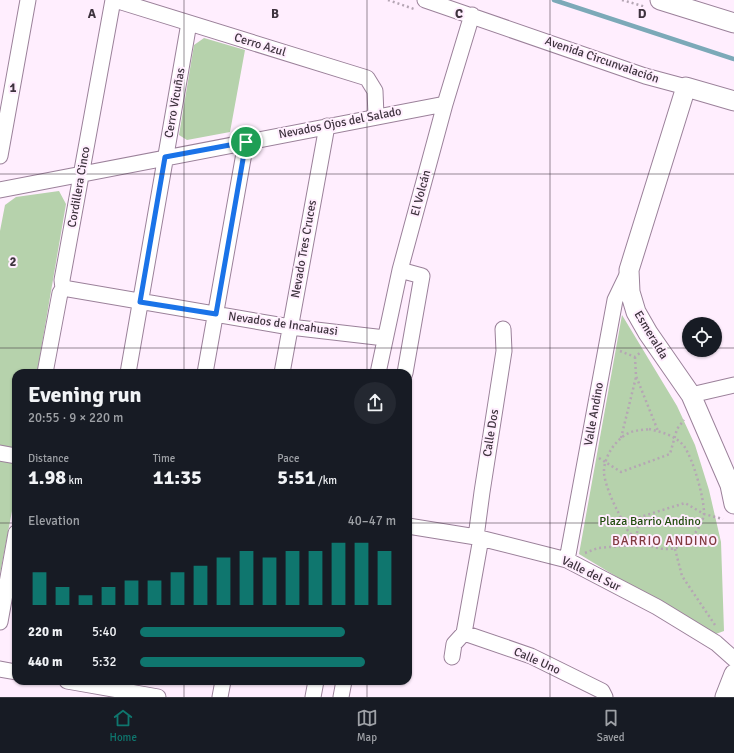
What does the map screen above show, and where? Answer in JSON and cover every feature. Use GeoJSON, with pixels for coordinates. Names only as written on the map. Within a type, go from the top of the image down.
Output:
{"type":"FeatureCollection","features":[{"type":"Feature","properties":{"kind":"street"},"geometry":{"type":"LineString","coordinates":[[0,156],[28,0]]}},
{"type":"Feature","properties":{"kind":"street","name":"Cerro Azul"},"geometry":{"type":"LineString","coordinates":[[114,0],[366,78],[375,91],[376,116]]}},
{"type":"Feature","properties":{"kind":"street","name":"Cordillera Cinco"},"geometry":{"type":"LineString","coordinates":[[46,369],[60,293],[63,288],[62,280],[114,0]]}},
{"type":"Feature","properties":{"kind":"street","name":"Avenida Circunvalación"},"geometry":{"type":"LineString","coordinates":[[425,0],[645,76],[734,101]]}},
{"type":"Feature","properties":{"kind":"street"},"geometry":{"type":"LineString","coordinates":[[660,0],[734,23]]}},
{"type":"Feature","properties":{"kind":"street","name":"El Volcán"},"geometry":{"type":"LineString","coordinates":[[379,369],[400,270],[445,104],[472,15]]}},
{"type":"Feature","properties":{"kind":"street","name":"Cerro Vicuñas"},"geometry":{"type":"LineString","coordinates":[[129,369],[189,23]]}},
{"type":"Feature","properties":{"kind":"street","name":"Esmeralda"},"geometry":{"type":"LineString","coordinates":[[686,87],[629,270],[630,292],[636,312],[648,333],[691,395],[730,485],[734,504]]}},
{"type":"Feature","properties":{"kind":"street","name":"Nevados Ojos del Salado"},"geometry":{"type":"LineString","coordinates":[[0,190],[376,116],[445,104]]}},
{"type":"Feature","properties":{"kind":"street","name":"Nevado Tres Cruces"},"geometry":{"type":"LineString","coordinates":[[283,369],[327,126]]}},
{"type":"Feature","properties":{"kind":"street"},"geometry":{"type":"LineString","coordinates":[[206,369],[246,142]]}},
{"type":"Feature","properties":{"kind":"street"},"geometry":{"type":"LineString","coordinates":[[400,270],[422,276],[405,369]]}},
{"type":"Feature","properties":{"kind":"street","name":"Valle Andino"},"geometry":{"type":"LineString","coordinates":[[573,558],[615,300],[629,270]]}},
{"type":"Feature","properties":{"kind":"street","name":"Nevados de Incahuasi"},"geometry":{"type":"LineString","coordinates":[[63,288],[290,327],[385,338]]}},
{"type":"Feature","properties":{"kind":"street","name":"Calle Dos"},"geometry":{"type":"LineString","coordinates":[[479,537],[482,492],[504,351],[502,329]]}},
{"type":"Feature","properties":{"kind":"street"},"geometry":{"type":"LineString","coordinates":[[691,395],[734,385]]}},
{"type":"Feature","properties":{"kind":"street"},"geometry":{"type":"LineString","coordinates":[[0,453],[12,455]]}},
{"type":"Feature","properties":{"kind":"street","name":"Valle del Sur"},"geometry":{"type":"LineString","coordinates":[[412,527],[479,537],[573,558],[716,643],[734,659]]}},
{"type":"Feature","properties":{"kind":"street"},"geometry":{"type":"LineString","coordinates":[[452,657],[454,644],[464,633],[479,537]]}},
{"type":"Feature","properties":{"kind":"street"},"geometry":{"type":"LineString","coordinates":[[0,622],[12,555]]}},
{"type":"Feature","properties":{"kind":"street","name":"Calle Uno"},"geometry":{"type":"LineString","coordinates":[[464,633],[531,656],[602,691],[605,697]]}},
{"type":"Feature","properties":{"kind":"street"},"geometry":{"type":"LineString","coordinates":[[0,669],[12,671]]}},
{"type":"Feature","properties":{"kind":"street"},"geometry":{"type":"LineString","coordinates":[[725,697],[734,674]]}},
{"type":"Feature","properties":{"kind":"street"},"geometry":{"type":"LineString","coordinates":[[116,685],[140,687],[158,697]]}},
{"type":"Feature","properties":{"kind":"street"},"geometry":{"type":"LineString","coordinates":[[220,697],[222,685]]}},
{"type":"Feature","properties":{"kind":"street"},"geometry":{"type":"LineString","coordinates":[[313,697],[315,685]]}},
{"type":"Feature","properties":{"kind":"street"},"geometry":{"type":"LineString","coordinates":[[341,697],[343,685]]}},
{"type":"Feature","properties":{"kind":"path"},"geometry":{"type":"LineString","coordinates":[[618,350],[634,357]]}},
{"type":"Feature","properties":{"kind":"path"},"geometry":{"type":"LineString","coordinates":[[634,357],[641,352]]}},
{"type":"Feature","properties":{"kind":"path"},"geometry":{"type":"LineString","coordinates":[[634,357],[636,376],[658,431]]}},
{"type":"Feature","properties":{"kind":"path"},"geometry":{"type":"LineString","coordinates":[[621,438],[636,376]]}},
{"type":"Feature","properties":{"kind":"path"},"geometry":{"type":"LineString","coordinates":[[597,457],[621,472],[670,454],[677,429],[686,418]]}},
{"type":"Feature","properties":{"kind":"path"},"geometry":{"type":"LineString","coordinates":[[649,428],[658,431],[669,434],[683,446],[696,474],[704,514],[700,526],[690,540],[675,549],[662,549],[645,544],[629,533],[614,503],[604,473],[608,456],[617,441],[630,432],[649,428]]}},
{"type":"Feature","properties":{"kind":"path"},"geometry":{"type":"LineString","coordinates":[[636,538],[640,518],[685,503],[704,514],[722,519]]}},
{"type":"Feature","properties":{"kind":"path"},"geometry":{"type":"LineString","coordinates":[[573,558],[598,548],[645,544]]}},
{"type":"Feature","properties":{"kind":"path"},"geometry":{"type":"LineString","coordinates":[[675,549],[682,576],[718,629]]}},
{"type":"Feature","properties":{"kind":"green space"},"geometry":{"type":"Polygon","coordinates":[[[204,38],[245,50],[230,132],[187,140],[179,135],[194,45],[204,38]]]}},
{"type":"Feature","properties":{"kind":"green space"},"geometry":{"type":"Polygon","coordinates":[[[59,191],[66,204],[38,369],[12,369],[12,448],[0,447],[0,231],[5,205],[16,197],[59,191]]]}},
{"type":"Feature","properties":{"kind":"green space","name":"Plaza Barrio Andino"},"geometry":{"type":"Polygon","coordinates":[[[622,315],[677,406],[695,445],[709,490],[721,542],[724,631],[713,635],[579,554],[622,315]]]}},
{"type":"Feature","properties":{"kind":"green space"},"geometry":{"type":"Polygon","coordinates":[[[0,459],[12,463],[12,511],[0,574],[0,459]]]}},
{"type":"Feature","properties":{"kind":"waterway"},"geometry":{"type":"LineString","coordinates":[[554,0],[734,59]]}},
{"type":"Feature","properties":{"kind":"district","name":"BARRIO ANDINO"},"geometry":{"type":"Point","coordinates":[665,541]}},
{"type":"Feature","properties":{"kind":"route"},"geometry":{"type":"LineString","coordinates":[[246,142],[216,314],[140,302],[165,157],[246,142]]}}]}
